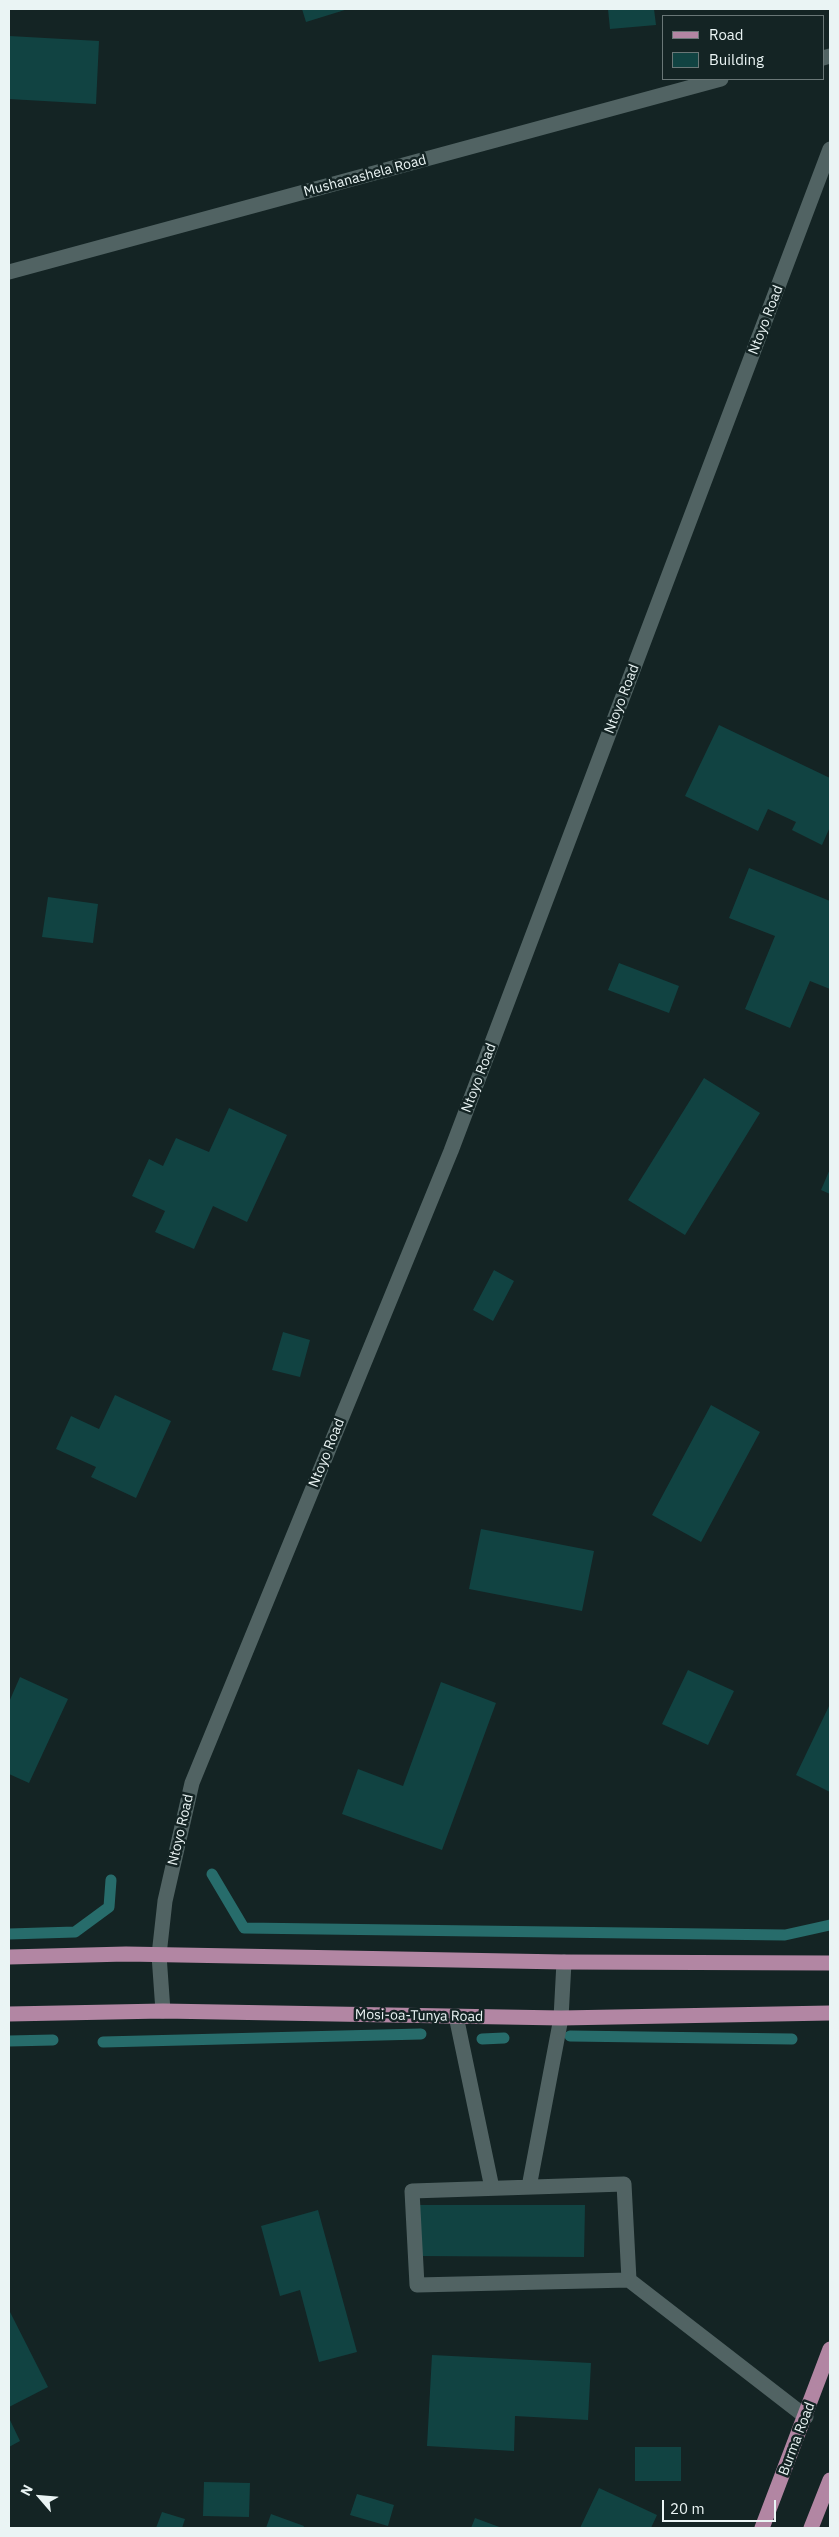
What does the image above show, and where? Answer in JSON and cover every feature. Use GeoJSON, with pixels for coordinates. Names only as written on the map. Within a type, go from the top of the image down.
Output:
{"type":"FeatureCollection","features":[{"type":"Feature","properties":{"kind":"main road"},"geometry":{"type":"LineString","coordinates":[[9,1957],[159,1955],[564,1962],[830,1963]]}},
{"type":"Feature","properties":{"kind":"main road","name":"Mosi-oa-Tunya Road"},"geometry":{"type":"LineString","coordinates":[[9,2014],[163,2011],[561,2018],[830,2013]]}},
{"type":"Feature","properties":{"kind":"main road","name":"Burma Road"},"geometry":{"type":"LineString","coordinates":[[762,2528],[806,2418],[830,2349]]}},
{"type":"Feature","properties":{"kind":"main road"},"geometry":{"type":"LineString","coordinates":[[811,2528],[830,2480]]}},
{"type":"Feature","properties":{"kind":"street","name":"Mushanashela Road"},"geometry":{"type":"LineString","coordinates":[[9,272],[717,80]]}},
{"type":"Feature","properties":{"kind":"street","name":"Ntoyo Road"},"geometry":{"type":"LineString","coordinates":[[163,2011],[159,1955],[165,1901],[192,1783],[451,1151],[830,149]]}},
{"type":"Feature","properties":{"kind":"street"},"geometry":{"type":"LineString","coordinates":[[528,2187],[561,2018],[564,1962]]}},
{"type":"Feature","properties":{"kind":"street"},"geometry":{"type":"LineString","coordinates":[[456,2016],[492,2188]]}},
{"type":"Feature","properties":{"kind":"street"},"geometry":{"type":"LineString","coordinates":[[629,2280],[624,2184],[412,2191],[417,2285],[629,2280],[806,2418]]}},
{"type":"Feature","properties":{"kind":"building"},"geometry":{"type":"Polygon","coordinates":[[[302,9],[348,9],[306,22],[302,9]]]}},
{"type":"Feature","properties":{"kind":"building"},"geometry":{"type":"Polygon","coordinates":[[[608,9],[654,9],[656,25],[610,29],[608,9]]]}},
{"type":"Feature","properties":{"kind":"building"},"geometry":{"type":"Polygon","coordinates":[[[9,36],[99,41],[96,104],[9,99],[9,36]]]}},
{"type":"Feature","properties":{"kind":"building"},"geometry":{"type":"Polygon","coordinates":[[[719,725],[830,778],[830,827],[822,845],[792,830],[796,822],[768,809],[758,831],[685,796],[719,725]]]}},
{"type":"Feature","properties":{"kind":"building"},"geometry":{"type":"Polygon","coordinates":[[[749,868],[830,901],[830,989],[810,981],[790,1028],[745,1009],[775,936],[729,918],[749,868]]]}},
{"type":"Feature","properties":{"kind":"building"},"geometry":{"type":"Polygon","coordinates":[[[48,897],[98,904],[93,943],[42,937],[48,897]]]}},
{"type":"Feature","properties":{"kind":"building"},"geometry":{"type":"Polygon","coordinates":[[[619,963],[679,986],[669,1013],[608,990],[619,963]]]}},
{"type":"Feature","properties":{"kind":"building"},"geometry":{"type":"Polygon","coordinates":[[[704,1078],[760,1113],[685,1235],[628,1200],[704,1078]]]}},
{"type":"Feature","properties":{"kind":"building"},"geometry":{"type":"Polygon","coordinates":[[[229,1108],[287,1135],[247,1222],[213,1206],[194,1249],[155,1232],[165,1211],[132,1196],[149,1159],[163,1166],[176,1138],[209,1152],[229,1108]]]}},
{"type":"Feature","properties":{"kind":"building"},"geometry":{"type":"Polygon","coordinates":[[[830,1169],[830,1194],[821,1190],[830,1169]]]}},
{"type":"Feature","properties":{"kind":"building"},"geometry":{"type":"Polygon","coordinates":[[[494,1270],[514,1281],[493,1321],[473,1310],[494,1270]]]}},
{"type":"Feature","properties":{"kind":"building"},"geometry":{"type":"Polygon","coordinates":[[[283,1332],[310,1340],[300,1377],[272,1370],[283,1332]]]}},
{"type":"Feature","properties":{"kind":"building"},"geometry":{"type":"Polygon","coordinates":[[[115,1395],[171,1421],[136,1498],[91,1477],[96,1467],[56,1449],[71,1416],[99,1429],[115,1395]]]}},
{"type":"Feature","properties":{"kind":"building"},"geometry":{"type":"Polygon","coordinates":[[[711,1405],[760,1432],[701,1542],[652,1515],[711,1405]]]}},
{"type":"Feature","properties":{"kind":"building"},"geometry":{"type":"Polygon","coordinates":[[[481,1529],[594,1551],[582,1611],[469,1589],[481,1529]]]}},
{"type":"Feature","properties":{"kind":"building"},"geometry":{"type":"Polygon","coordinates":[[[688,1670],[734,1691],[708,1745],[662,1724],[688,1670]]]}},
{"type":"Feature","properties":{"kind":"building"},"geometry":{"type":"Polygon","coordinates":[[[20,1677],[68,1699],[29,1783],[9,1774],[9,1702],[20,1677]]]}},
{"type":"Feature","properties":{"kind":"building"},"geometry":{"type":"Polygon","coordinates":[[[441,1682],[496,1703],[442,1850],[342,1814],[358,1769],[403,1786],[441,1682]]]}},
{"type":"Feature","properties":{"kind":"building"},"geometry":{"type":"Polygon","coordinates":[[[830,1704],[830,1792],[796,1775],[830,1704]]]}},
{"type":"Feature","properties":{"kind":"building"},"geometry":{"type":"Polygon","coordinates":[[[419,2205],[585,2205],[584,2257],[418,2256],[419,2205]]]}},
{"type":"Feature","properties":{"kind":"building"},"geometry":{"type":"Polygon","coordinates":[[[318,2210],[357,2352],[319,2362],[300,2290],[280,2296],[261,2226],[318,2210]]]}},
{"type":"Feature","properties":{"kind":"building"},"geometry":{"type":"Polygon","coordinates":[[[9,2310],[48,2387],[9,2407],[9,2310]]]}},
{"type":"Feature","properties":{"kind":"building"},"geometry":{"type":"Polygon","coordinates":[[[432,2355],[591,2363],[588,2420],[515,2416],[514,2451],[427,2446],[432,2355]]]}},
{"type":"Feature","properties":{"kind":"building"},"geometry":{"type":"Polygon","coordinates":[[[9,2418],[20,2441],[9,2447],[9,2418]]]}},
{"type":"Feature","properties":{"kind":"building"},"geometry":{"type":"Polygon","coordinates":[[[635,2447],[681,2447],[681,2481],[635,2481],[635,2447]]]}},
{"type":"Feature","properties":{"kind":"building"},"geometry":{"type":"Polygon","coordinates":[[[204,2482],[250,2483],[249,2517],[203,2516],[204,2482]]]}},
{"type":"Feature","properties":{"kind":"building"},"geometry":{"type":"Polygon","coordinates":[[[599,2488],[657,2515],[651,2528],[580,2528],[599,2488]]]}},
{"type":"Feature","properties":{"kind":"building"},"geometry":{"type":"Polygon","coordinates":[[[357,2494],[394,2505],[388,2526],[350,2515],[357,2494]]]}},
{"type":"Feature","properties":{"kind":"building"},"geometry":{"type":"Polygon","coordinates":[[[162,2512],[185,2519],[182,2528],[156,2528],[162,2512]]]}},
{"type":"Feature","properties":{"kind":"building"},"geometry":{"type":"Polygon","coordinates":[[[271,2514],[304,2526],[303,2528],[266,2528],[271,2514]]]}},
{"type":"Feature","properties":{"kind":"building"},"geometry":{"type":"Polygon","coordinates":[[[475,2518],[502,2528],[471,2528],[475,2518]]]}},
{"type":"Feature","properties":{"kind":"waterway"},"geometry":{"type":"LineString","coordinates":[[212,1874],[244,1928],[785,1935],[830,1925]]}},
{"type":"Feature","properties":{"kind":"waterway"},"geometry":{"type":"LineString","coordinates":[[9,1934],[75,1932],[109,1907],[111,1880]]}},
{"type":"Feature","properties":{"kind":"waterway"},"geometry":{"type":"LineString","coordinates":[[103,2042],[421,2034]]}},
{"type":"Feature","properties":{"kind":"waterway"},"geometry":{"type":"LineString","coordinates":[[570,2036],[792,2039]]}},
{"type":"Feature","properties":{"kind":"waterway"},"geometry":{"type":"LineString","coordinates":[[482,2039],[504,2038]]}},
{"type":"Feature","properties":{"kind":"waterway"},"geometry":{"type":"LineString","coordinates":[[9,2041],[53,2040]]}}]}
